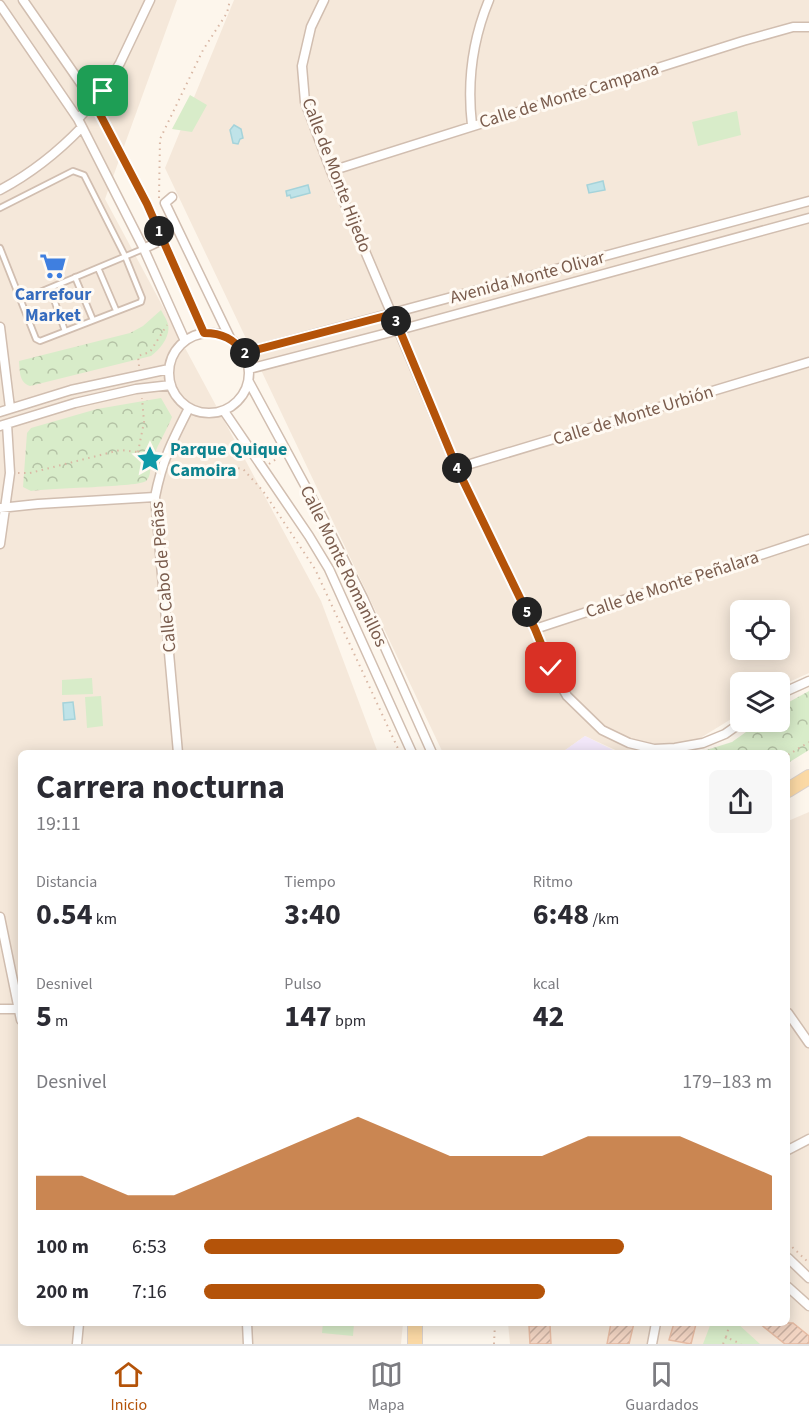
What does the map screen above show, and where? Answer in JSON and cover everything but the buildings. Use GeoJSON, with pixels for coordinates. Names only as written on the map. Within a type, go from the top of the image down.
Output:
{"type":"FeatureCollection","features":[{"type":"Feature","properties":{"kind":"main road"},"geometry":{"type":"LineString","coordinates":[[790,789],[809,777]]}},
{"type":"Feature","properties":{"kind":"main road"},"geometry":{"type":"LineString","coordinates":[[414,1344],[415,1326]]}},
{"type":"Feature","properties":{"kind":"street"},"geometry":{"type":"LineString","coordinates":[[23,0],[93,101],[147,204],[204,333]]}},
{"type":"Feature","properties":{"kind":"street"},"geometry":{"type":"LineString","coordinates":[[0,190],[24,177],[55,155],[80,123],[93,101],[103,91],[120,63],[150,0]]}},
{"type":"Feature","properties":{"kind":"street","name":"Calle de Monte Hijedo"},"geometry":{"type":"LineString","coordinates":[[324,0],[311,27],[302,66],[305,102],[331,171],[457,468],[535,629],[551,668],[567,696],[602,730],[628,743],[654,749],[675,748],[703,743],[730,730]]}},
{"type":"Feature","properties":{"kind":"street"},"geometry":{"type":"LineString","coordinates":[[472,126],[469,97],[472,61],[480,23],[489,0]]}},
{"type":"Feature","properties":{"kind":"street"},"geometry":{"type":"LineString","coordinates":[[0,5],[80,123],[143,249],[184,341]]}},
{"type":"Feature","properties":{"kind":"street","name":"Calle de Monte Campana"},"geometry":{"type":"LineString","coordinates":[[331,171],[743,41],[793,27],[809,27]]}},
{"type":"Feature","properties":{"kind":"street"},"geometry":{"type":"LineString","coordinates":[[172,197],[165,203],[230,338],[244,353],[249,369],[249,382],[244,394],[235,404],[224,411],[212,413],[201,413],[189,408],[175,394],[171,385],[169,369],[177,349],[184,341],[204,333],[230,338]]}},
{"type":"Feature","properties":{"kind":"street","name":"Avenida Monte Olivar"},"geometry":{"type":"LineString","coordinates":[[244,353],[809,201]]}},
{"type":"Feature","properties":{"kind":"street","name":"Avenida Monte Olivar"},"geometry":{"type":"LineString","coordinates":[[249,369],[809,218]]}},
{"type":"Feature","properties":{"kind":"street"},"geometry":{"type":"LineString","coordinates":[[672,238],[676,254]]}},
{"type":"Feature","properties":{"kind":"street"},"geometry":{"type":"LineString","coordinates":[[143,249],[162,240]]}},
{"type":"Feature","properties":{"kind":"street"},"geometry":{"type":"LineString","coordinates":[[645,246],[649,262]]}},
{"type":"Feature","properties":{"kind":"street"},"geometry":{"type":"LineString","coordinates":[[0,327],[10,408]]}},
{"type":"Feature","properties":{"kind":"street","name":"Calle de Monte Urbión"},"geometry":{"type":"LineString","coordinates":[[457,468],[809,362]]}},
{"type":"Feature","properties":{"kind":"street"},"geometry":{"type":"LineString","coordinates":[[0,412],[71,390],[169,369]]}},
{"type":"Feature","properties":{"kind":"street","name":"Calle Monte Romanillos"},"geometry":{"type":"LineString","coordinates":[[249,382],[363,598],[431,750]]}},
{"type":"Feature","properties":{"kind":"street"},"geometry":{"type":"LineString","coordinates":[[0,544],[3,508],[10,473],[3,425],[75,403],[136,389],[171,385]]}},
{"type":"Feature","properties":{"kind":"street","name":"Calle Cabo de Peñas"},"geometry":{"type":"LineString","coordinates":[[178,750],[155,497],[163,462],[189,408]]}},
{"type":"Feature","properties":{"kind":"street","name":"Calle Monte Romanillos"},"geometry":{"type":"LineString","coordinates":[[224,411],[329,569],[411,750]]}},
{"type":"Feature","properties":{"kind":"street"},"geometry":{"type":"LineString","coordinates":[[3,508],[155,497]]}},
{"type":"Feature","properties":{"kind":"street","name":"Calle de Monte Peñalara"},"geometry":{"type":"LineString","coordinates":[[535,629],[809,539]]}},
{"type":"Feature","properties":{"kind":"street"},"geometry":{"type":"LineString","coordinates":[[790,690],[809,681]]}},
{"type":"Feature","properties":{"kind":"street"},"geometry":{"type":"LineString","coordinates":[[0,917],[18,1000]]}},
{"type":"Feature","properties":{"kind":"street"},"geometry":{"type":"LineString","coordinates":[[0,1009],[18,1009]]}},
{"type":"Feature","properties":{"kind":"street"},"geometry":{"type":"LineString","coordinates":[[790,1016],[809,1042]]}},
{"type":"Feature","properties":{"kind":"street"},"geometry":{"type":"LineString","coordinates":[[790,1149],[809,1139]]}},
{"type":"Feature","properties":{"kind":"street"},"geometry":{"type":"LineString","coordinates":[[790,1260],[809,1278]]}},
{"type":"Feature","properties":{"kind":"street"},"geometry":{"type":"LineString","coordinates":[[790,1289],[809,1306]]}},
{"type":"Feature","properties":{"kind":"street"},"geometry":{"type":"LineString","coordinates":[[77,1344],[79,1326]]}},
{"type":"Feature","properties":{"kind":"street"},"geometry":{"type":"LineString","coordinates":[[247,1326],[248,1344]]}},
{"type":"Feature","properties":{"kind":"street"},"geometry":{"type":"LineString","coordinates":[[652,1344],[655,1326]]}},
{"type":"Feature","properties":{"kind":"lane"},"geometry":{"type":"LineString","coordinates":[[0,208],[73,171],[84,175],[125,256],[142,298],[141,302],[40,340],[36,339],[0,248]]}},
{"type":"Feature","properties":{"kind":"lane"},"geometry":{"type":"LineString","coordinates":[[21,300],[143,249]]}},
{"type":"Feature","properties":{"kind":"lane"},"geometry":{"type":"LineString","coordinates":[[98,268],[116,310]]}},
{"type":"Feature","properties":{"kind":"lane"},"geometry":{"type":"LineString","coordinates":[[75,277],[93,320]]}},
{"type":"Feature","properties":{"kind":"lane"},"geometry":{"type":"LineString","coordinates":[[50,288],[65,331]]}},
{"type":"Feature","properties":{"kind":"path"},"geometry":{"type":"LineString","coordinates":[[147,204],[159,198],[160,140],[203,50],[227,13],[230,0]]}},
{"type":"Feature","properties":{"kind":"path"},"geometry":{"type":"LineString","coordinates":[[10,473],[30,473],[120,450],[138,452],[188,472],[224,466],[243,469],[263,491],[315,569],[399,750]]}},
{"type":"Feature","properties":{"kind":"path"},"geometry":{"type":"LineString","coordinates":[[262,468],[287,452]]}},
{"type":"Feature","properties":{"kind":"path"},"geometry":{"type":"LineString","coordinates":[[790,754],[809,742]]}},
{"type":"Feature","properties":{"kind":"path"},"geometry":{"type":"LineString","coordinates":[[790,1245],[809,1263]]}},
{"type":"Feature","properties":{"kind":"path"},"geometry":{"type":"LineString","coordinates":[[495,1326],[495,1344]]}},
{"type":"Feature","properties":{"kind":"path"},"geometry":{"type":"LineString","coordinates":[[723,1344],[729,1326]]}},
{"type":"Feature","properties":{"kind":"path"},"geometry":{"type":"LineString","coordinates":[[726,1337],[741,1344]]}},
{"type":"Feature","properties":{"kind":"shaded area"},"geometry":{"type":"Polygon","coordinates":[[[0,0],[177,0],[105,199],[321,601],[377,750],[18,750],[18,1326],[403,1326],[401,1344],[0,1344],[0,0]]]}},
{"type":"Feature","properties":{"kind":"shaded area"},"geometry":{"type":"Polygon","coordinates":[[[234,0],[809,0],[809,673],[790,682],[790,672],[730,672],[730,720],[681,750],[615,750],[585,736],[565,750],[442,750],[165,168],[234,0]]]}},
{"type":"Feature","properties":{"kind":"shaded area"},"geometry":{"type":"Polygon","coordinates":[[[585,736],[613,750],[565,750],[585,736]]]}},
{"type":"Feature","properties":{"kind":"shaded area"},"geometry":{"type":"Polygon","coordinates":[[[809,812],[809,1344],[510,1344],[508,1326],[790,1326],[790,820],[809,812]]]}},
{"type":"Feature","properties":{"kind":"green space"},"geometry":{"type":"Polygon","coordinates":[[[190,95],[207,105],[192,132],[172,129],[190,95]]]}},
{"type":"Feature","properties":{"kind":"green space"},"geometry":{"type":"Polygon","coordinates":[[[737,111],[741,135],[698,146],[692,122],[737,111]]]}},
{"type":"Feature","properties":{"kind":"green space"},"geometry":{"type":"Polygon","coordinates":[[[161,310],[168,324],[168,333],[161,346],[151,356],[30,386],[22,379],[19,361],[130,333],[143,326],[161,310]]]}},
{"type":"Feature","properties":{"kind":"green space"},"geometry":{"type":"Polygon","coordinates":[[[161,398],[172,417],[153,457],[150,475],[146,481],[128,485],[31,491],[23,487],[27,433],[31,428],[97,409],[161,398]]]}},
{"type":"Feature","properties":{"kind":"green space"},"geometry":{"type":"Polygon","coordinates":[[[92,678],[93,694],[62,695],[62,680],[92,678]]]}},
{"type":"Feature","properties":{"kind":"green space"},"geometry":{"type":"Polygon","coordinates":[[[809,691],[809,750],[790,762],[790,750],[707,750],[732,742],[746,732],[790,732],[790,701],[809,691]]]}},
{"type":"Feature","properties":{"kind":"green space"},"geometry":{"type":"Polygon","coordinates":[[[101,696],[103,726],[87,728],[85,697],[101,696]]]}},
{"type":"Feature","properties":{"kind":"green space"},"geometry":{"type":"Polygon","coordinates":[[[323,1326],[354,1326],[353,1336],[322,1333],[323,1326]]]}},
{"type":"Feature","properties":{"kind":"green space"},"geometry":{"type":"Polygon","coordinates":[[[710,1326],[740,1326],[760,1344],[703,1344],[710,1326]]]}},
{"type":"Feature","properties":{"kind":"water"},"geometry":{"type":"Polygon","coordinates":[[[234,125],[241,129],[243,138],[238,144],[233,143],[230,130],[234,125]]]}},
{"type":"Feature","properties":{"kind":"water"},"geometry":{"type":"Polygon","coordinates":[[[603,181],[605,190],[589,193],[587,185],[603,181]]]}},
{"type":"Feature","properties":{"kind":"water"},"geometry":{"type":"Polygon","coordinates":[[[308,185],[310,193],[291,198],[290,195],[287,196],[286,191],[308,185]]]}},
{"type":"Feature","properties":{"kind":"water"},"geometry":{"type":"Polygon","coordinates":[[[73,702],[75,719],[64,720],[63,703],[73,702]]]}},
{"type":"Feature","properties":{"kind":"place","name":"Carrefour Market"},"geometry":{"type":"Point","coordinates":[53,266]}},
{"type":"Feature","properties":{"kind":"place","name":"Parque Quique Camoira"},"geometry":{"type":"Point","coordinates":[150,459]}},
{"type":"Feature","properties":{"kind":"route"},"geometry":{"type":"LineString","coordinates":[[103,91],[93,101],[147,204],[204,333],[230,338],[244,353],[393,314],[457,468],[535,629],[551,668]]}}]}
